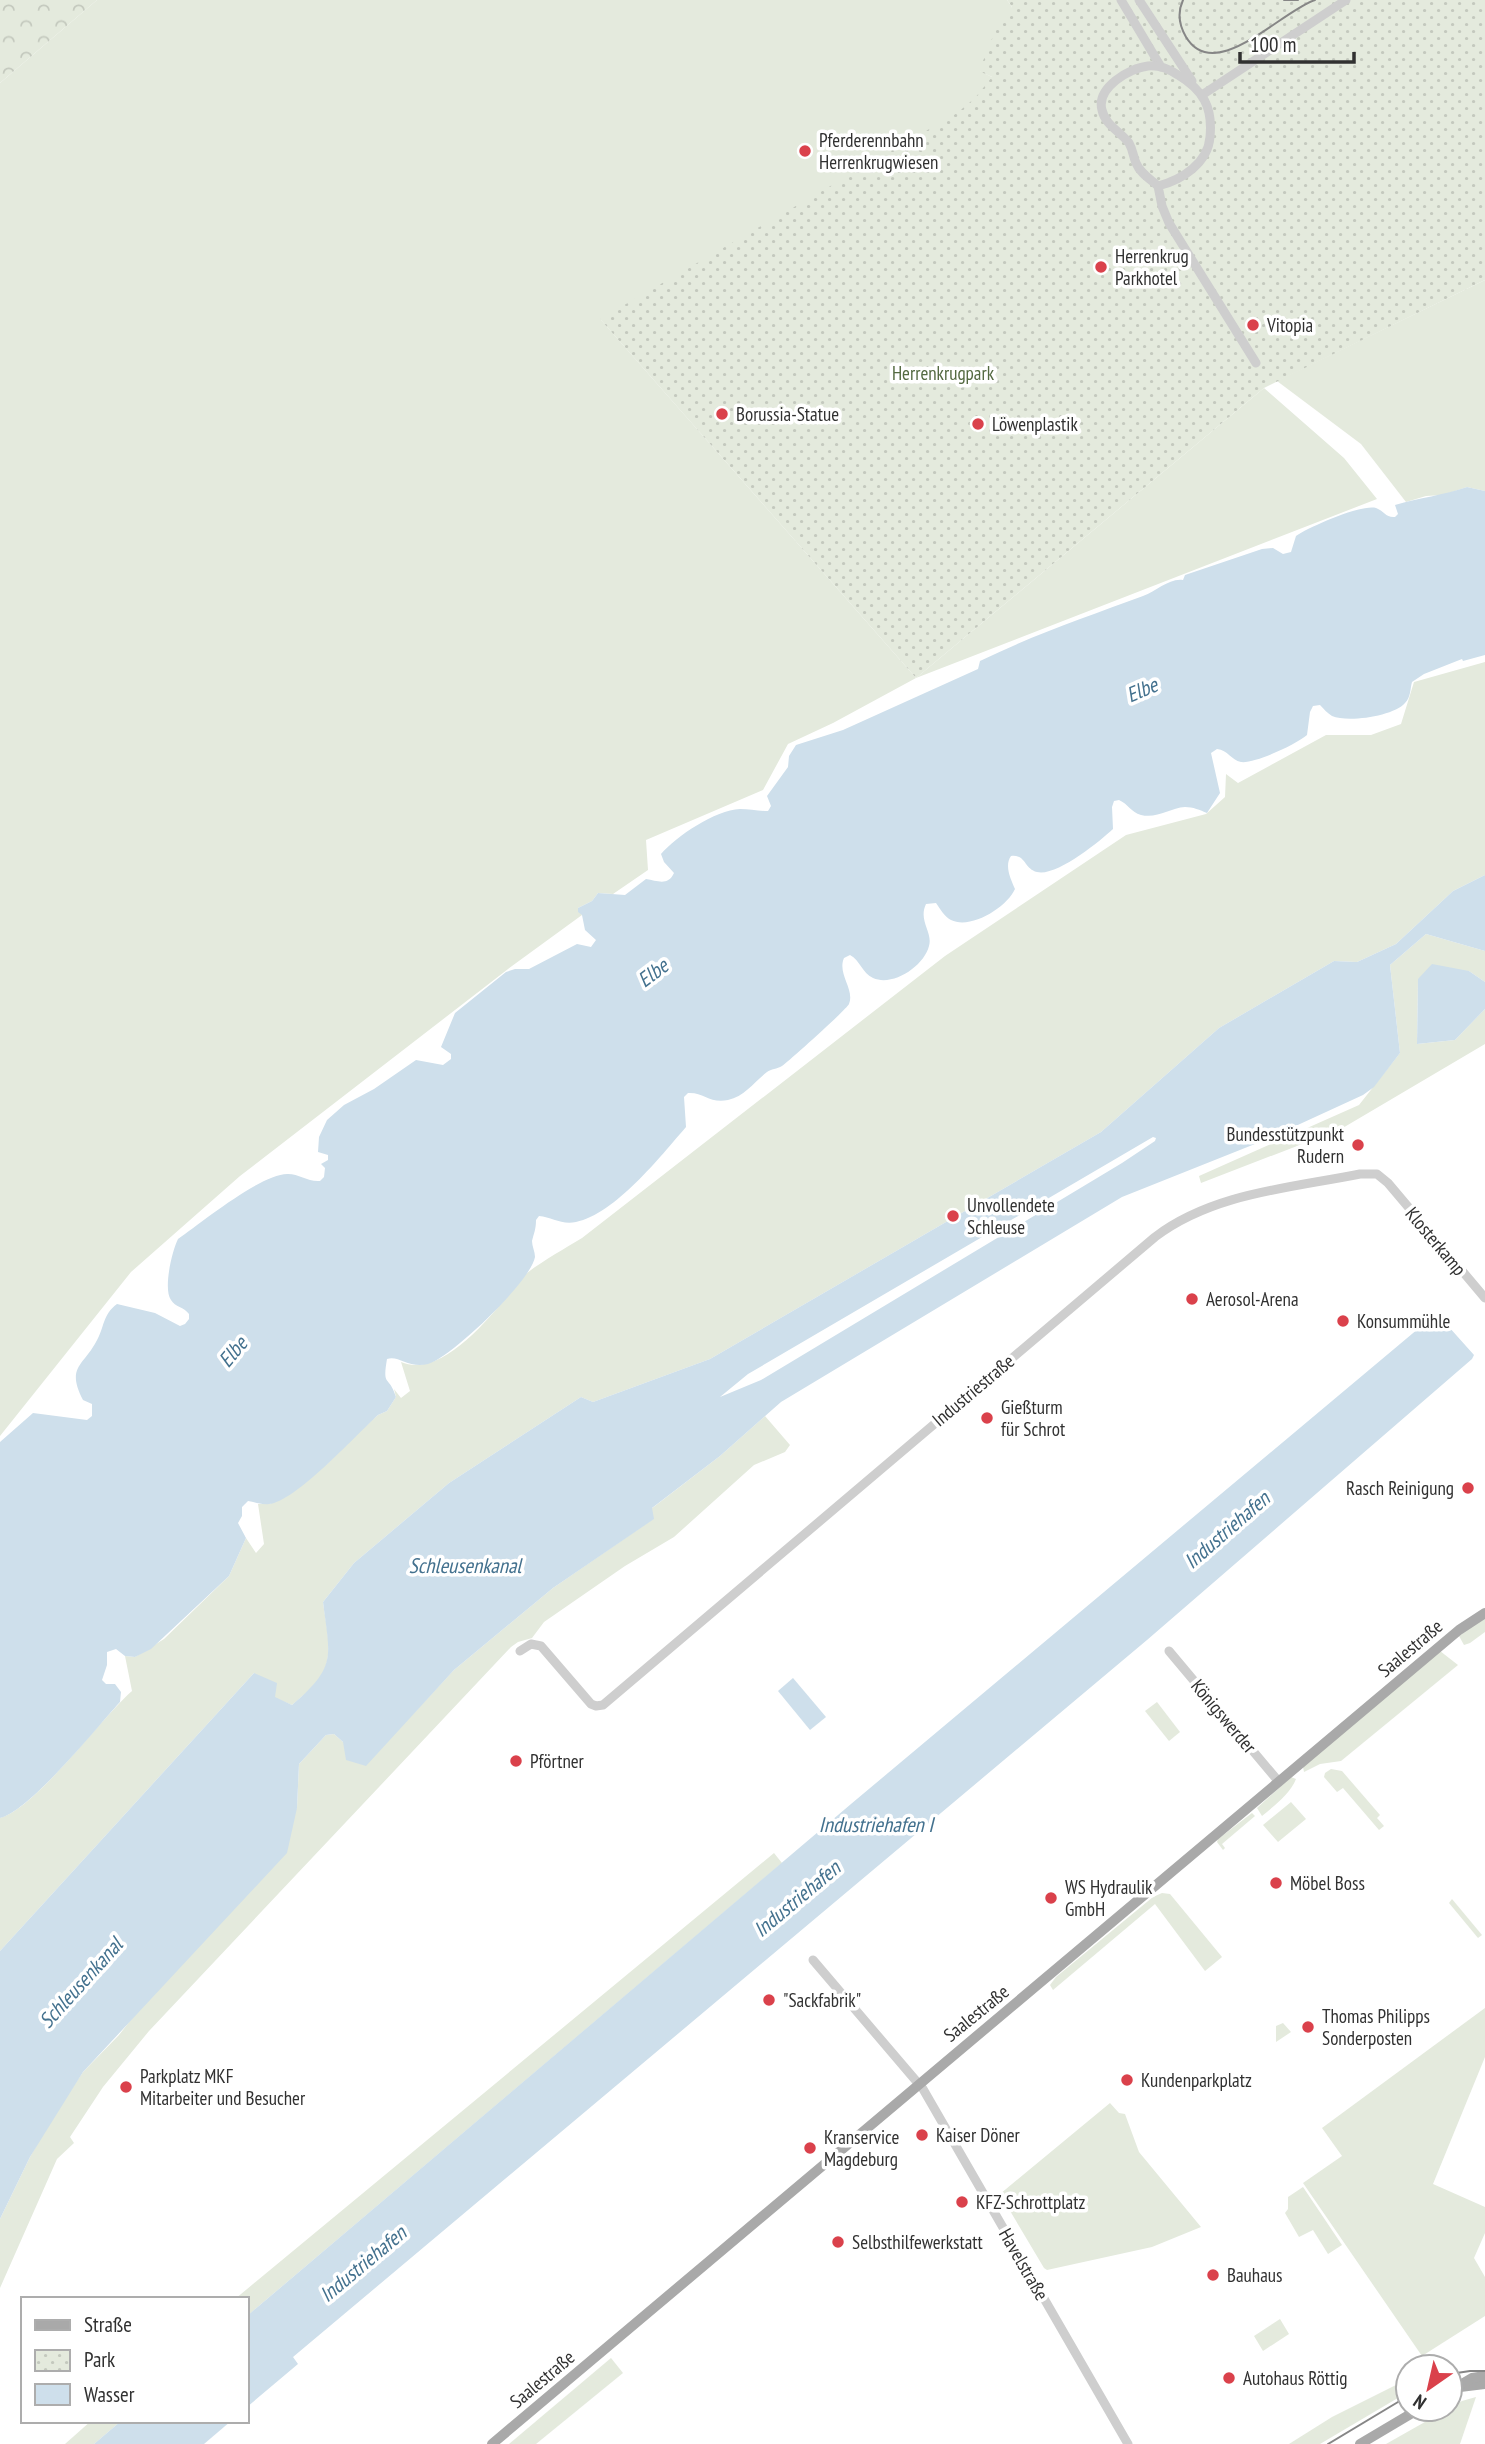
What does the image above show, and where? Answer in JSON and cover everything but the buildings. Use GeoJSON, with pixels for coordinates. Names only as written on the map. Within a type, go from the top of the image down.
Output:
{"type":"FeatureCollection","features":[{"type":"Feature","properties":{"kind":"main road","name":"Saalestraße"},"geometry":{"type":"LineString","coordinates":[[492,2444],[1459,1630],[1485,1612]]}},
{"type":"Feature","properties":{"kind":"main road"},"geometry":{"type":"LineString","coordinates":[[1464,2387],[1484,2382]]}},
{"type":"Feature","properties":{"kind":"main road"},"geometry":{"type":"LineString","coordinates":[[1360,2444],[1395,2423]]}},
{"type":"Feature","properties":{"kind":"street"},"geometry":{"type":"LineString","coordinates":[[1121,0],[1161,67]]}},
{"type":"Feature","properties":{"kind":"street"},"geometry":{"type":"LineString","coordinates":[[1139,0],[1202,95],[1210,125],[1210,138],[1205,154],[1191,170],[1158,186]]}},
{"type":"Feature","properties":{"kind":"street"},"geometry":{"type":"LineString","coordinates":[[1202,95],[1346,0]]}},
{"type":"Feature","properties":{"kind":"street"},"geometry":{"type":"LineString","coordinates":[[1195,86],[1161,67],[1141,67],[1120,77],[1107,90],[1101,110],[1109,123],[1131,146],[1140,170],[1158,186],[1164,212],[1172,229],[1256,363]]}},
{"type":"Feature","properties":{"kind":"street","name":"Industriestraße"},"geometry":{"type":"LineString","coordinates":[[520,1651],[531,1644],[541,1646],[591,1704],[603,1704],[1164,1230],[1193,1213],[1230,1200],[1367,1173],[1377,1174],[1388,1183]]}},
{"type":"Feature","properties":{"kind":"street","name":"Klosterkamp"},"geometry":{"type":"LineString","coordinates":[[1388,1183],[1485,1298]]}},
{"type":"Feature","properties":{"kind":"street","name":"Königswerder"},"geometry":{"type":"LineString","coordinates":[[1169,1651],[1279,1782]]}},
{"type":"Feature","properties":{"kind":"street","name":"Havelstraße"},"geometry":{"type":"LineString","coordinates":[[814,1960],[919,2084],[1128,2444]]}},
{"type":"Feature","properties":{"kind":"green space"},"geometry":{"type":"Polygon","coordinates":[[[0,0],[97,0],[0,83],[0,0]]]}},
{"type":"Feature","properties":{"kind":"green space"},"geometry":{"type":"Polygon","coordinates":[[[97,0],[1007,0],[1012,7],[980,71],[1020,91],[911,141],[601,320],[916,678],[788,744],[763,790],[646,840],[648,870],[613,894],[598,893],[592,901],[578,908],[582,915],[240,1176],[131,1272],[0,1436],[0,83],[97,0]]]}},
{"type":"Feature","properties":{"kind":"green space","name":"Herrenkrugpark"},"geometry":{"type":"Polygon","coordinates":[[[1007,0],[1485,0],[1485,280],[1264,388],[916,678],[600,319],[957,113],[975,98],[992,77],[979,71],[1001,16],[1012,7],[1007,0]]]}},
{"type":"Feature","properties":{"kind":"green space"},"geometry":{"type":"Polygon","coordinates":[[[1485,280],[1485,491],[1467,487],[1406,502],[1361,444],[1277,381],[1485,280]]]}},
{"type":"Feature","properties":{"kind":"green space"},"geometry":{"type":"Polygon","coordinates":[[[1264,388],[1344,458],[1377,499],[916,678],[1264,388]]]}},
{"type":"Feature","properties":{"kind":"green space"},"geometry":{"type":"Polygon","coordinates":[[[1485,662],[1485,875],[1453,891],[1396,944],[1357,962],[1334,961],[1219,1028],[1101,1132],[710,1359],[593,1402],[581,1397],[449,1483],[354,1563],[323,1602],[327,1661],[325,1670],[314,1685],[292,1705],[275,1698],[254,1673],[0,1951],[0,1818],[15,1811],[49,1781],[132,1691],[125,1656],[135,1657],[164,1639],[229,1576],[246,1538],[256,1553],[264,1544],[258,1504],[270,1504],[328,1463],[378,1415],[387,1411],[396,1397],[394,1389],[401,1398],[410,1391],[401,1362],[416,1365],[430,1362],[460,1346],[486,1321],[527,1273],[582,1238],[945,956],[1126,835],[1206,814],[1225,797],[1226,774],[1238,783],[1326,735],[1371,735],[1401,724],[1414,682],[1485,662]]]}},
{"type":"Feature","properties":{"kind":"green space"},"geometry":{"type":"Polygon","coordinates":[[[1426,934],[1485,951],[1485,982],[1469,971],[1418,979],[1417,1044],[1455,1040],[1485,1009],[1485,1044],[1341,1129],[1201,1183],[1199,1176],[1359,1105],[1400,1053],[1390,965],[1426,934]]]}},
{"type":"Feature","properties":{"kind":"green space"},"geometry":{"type":"Polygon","coordinates":[[[765,1416],[790,1445],[785,1452],[754,1465],[674,1537],[625,1566],[544,1622],[532,1638],[511,1647],[149,2031],[103,2087],[70,2137],[74,2143],[57,2159],[0,2288],[0,2219],[49,2123],[83,2072],[119,2035],[297,1808],[299,1764],[326,1735],[334,1734],[343,1742],[412,1715],[454,1670],[553,1588],[653,1519],[651,1509],[720,1456],[765,1416]]]}},
{"type":"Feature","properties":{"kind":"green space"},"geometry":{"type":"Polygon","coordinates":[[[1485,1617],[1485,1632],[1464,1645],[1459,1636],[1485,1617]]]}},
{"type":"Feature","properties":{"kind":"green space"},"geometry":{"type":"Polygon","coordinates":[[[1440,1651],[1458,1665],[1341,1761],[1320,1764],[1304,1772],[1303,1767],[1440,1651]]]}},
{"type":"Feature","properties":{"kind":"green space"},"geometry":{"type":"Polygon","coordinates":[[[1157,1702],[1180,1732],[1169,1741],[1145,1711],[1157,1702]]]}},
{"type":"Feature","properties":{"kind":"green space"},"geometry":{"type":"Polygon","coordinates":[[[1331,1769],[1342,1771],[1380,1815],[1377,1818],[1384,1826],[1379,1830],[1343,1788],[1337,1792],[1324,1777],[1331,1769]]]}},
{"type":"Feature","properties":{"kind":"green space"},"geometry":{"type":"Polygon","coordinates":[[[1291,1777],[1296,1779],[1290,1790],[1262,1816],[1257,1808],[1291,1777]]]}},
{"type":"Feature","properties":{"kind":"green space"},"geometry":{"type":"Polygon","coordinates":[[[1291,1802],[1306,1819],[1278,1842],[1263,1825],[1291,1802]]]}},
{"type":"Feature","properties":{"kind":"green space"},"geometry":{"type":"Polygon","coordinates":[[[1252,1813],[1255,1816],[1222,1844],[1225,1848],[1223,1850],[1217,1842],[1218,1839],[1252,1813]]]}},
{"type":"Feature","properties":{"kind":"green space"},"geometry":{"type":"Polygon","coordinates":[[[774,1853],[782,1863],[248,2315],[248,2297],[237,2297],[774,1853]]]}},
{"type":"Feature","properties":{"kind":"green space"},"geometry":{"type":"Polygon","coordinates":[[[1162,1893],[1170,1894],[1222,1957],[1205,1971],[1155,1904],[1053,1990],[1050,1985],[1056,1977],[1153,1897],[1162,1893]]]}},
{"type":"Feature","properties":{"kind":"green space"},"geometry":{"type":"Polygon","coordinates":[[[1452,1899],[1482,1935],[1478,1938],[1449,1903],[1452,1899]]]}},
{"type":"Feature","properties":{"kind":"green space"},"geometry":{"type":"Polygon","coordinates":[[[1485,2008],[1485,2057],[1433,2184],[1485,2207],[1485,2233],[1474,2258],[1485,2277],[1485,2316],[1427,2353],[1420,2353],[1303,2183],[1342,2156],[1322,2128],[1485,2008]]]}},
{"type":"Feature","properties":{"kind":"green space"},"geometry":{"type":"Polygon","coordinates":[[[1283,2023],[1291,2032],[1276,2042],[1276,2026],[1283,2023]]]}},
{"type":"Feature","properties":{"kind":"green space"},"geometry":{"type":"Polygon","coordinates":[[[1110,2103],[1119,2113],[1125,2114],[1139,2152],[1201,2227],[1152,2247],[1047,2270],[1000,2194],[1110,2103]]]}},
{"type":"Feature","properties":{"kind":"green space"},"geometry":{"type":"Polygon","coordinates":[[[1303,2187],[1342,2245],[1328,2254],[1313,2230],[1299,2237],[1285,2213],[1288,2209],[1288,2197],[1303,2187]]]}},
{"type":"Feature","properties":{"kind":"green space"},"geometry":{"type":"Polygon","coordinates":[[[1280,2319],[1289,2334],[1263,2351],[1254,2336],[1280,2319]]]}},
{"type":"Feature","properties":{"kind":"green space"},"geometry":{"type":"Polygon","coordinates":[[[611,2358],[623,2373],[536,2444],[509,2444],[611,2358]]]}},
{"type":"Feature","properties":{"kind":"green space"},"geometry":{"type":"Polygon","coordinates":[[[1394,2386],[1394,2400],[1320,2444],[1289,2444],[1332,2417],[1394,2386]]]}},
{"type":"Feature","properties":{"kind":"green space"},"geometry":{"type":"Polygon","coordinates":[[[1476,2397],[1460,2444],[1386,2444],[1423,2423],[1464,2423],[1464,2400],[1476,2397]]]}},
{"type":"Feature","properties":{"kind":"green space"},"geometry":{"type":"Polygon","coordinates":[[[89,2423],[119,2423],[94,2444],[65,2444],[89,2423]]]}},
{"type":"Feature","properties":{"kind":"water","name":"Elbe"},"geometry":{"type":"Polygon","coordinates":[[[1467,487],[1485,491],[1485,655],[1463,661],[1462,659],[1424,674],[1412,682],[1405,703],[1381,715],[1339,718],[1330,715],[1320,705],[1313,706],[1307,735],[1265,757],[1241,762],[1217,749],[1211,753],[1220,793],[1207,813],[1185,807],[1147,816],[1138,814],[1119,800],[1114,801],[1113,829],[1066,864],[1045,872],[1037,872],[1020,857],[1011,856],[1008,868],[1015,889],[1004,903],[988,915],[968,922],[959,922],[947,917],[936,903],[926,904],[924,921],[929,946],[921,961],[907,973],[881,980],[866,973],[850,955],[844,958],[842,964],[850,993],[849,1004],[795,1055],[782,1066],[767,1072],[734,1098],[722,1101],[688,1093],[684,1097],[686,1127],[621,1196],[591,1217],[576,1222],[539,1216],[532,1241],[535,1257],[530,1268],[506,1300],[471,1333],[454,1348],[428,1364],[415,1365],[387,1359],[386,1378],[396,1397],[387,1411],[378,1415],[325,1467],[294,1492],[269,1504],[248,1501],[242,1507],[242,1516],[238,1523],[246,1538],[229,1576],[151,1649],[135,1657],[125,1656],[116,1649],[107,1652],[107,1665],[102,1680],[106,1684],[115,1684],[121,1692],[120,1702],[45,1785],[13,1812],[0,1818],[0,1442],[33,1413],[87,1420],[92,1416],[92,1404],[83,1400],[76,1373],[99,1337],[106,1317],[117,1304],[155,1313],[180,1326],[185,1324],[189,1314],[173,1302],[168,1288],[171,1261],[178,1239],[263,1181],[292,1174],[320,1181],[324,1177],[325,1168],[321,1164],[328,1160],[328,1155],[318,1152],[319,1137],[327,1120],[344,1105],[374,1089],[416,1060],[443,1065],[451,1059],[451,1054],[441,1047],[455,1013],[506,972],[529,969],[577,944],[591,947],[596,940],[585,930],[578,908],[592,901],[598,893],[625,895],[646,879],[662,882],[669,880],[674,873],[661,854],[686,832],[730,810],[768,811],[771,806],[767,796],[788,767],[789,756],[796,745],[843,730],[978,669],[980,661],[1061,626],[1143,596],[1168,583],[1183,580],[1185,575],[1262,549],[1273,548],[1283,554],[1291,552],[1296,536],[1335,517],[1359,509],[1376,508],[1395,517],[1398,514],[1395,505],[1467,487]]]}},
{"type":"Feature","properties":{"kind":"water","name":"Schleusenkanal"},"geometry":{"type":"Polygon","coordinates":[[[1485,875],[1485,951],[1426,934],[1390,965],[1400,1053],[1374,1087],[1363,1095],[1265,1140],[1122,1197],[781,1402],[720,1456],[652,1508],[654,1519],[553,1588],[454,1670],[366,1766],[346,1760],[343,1742],[334,1734],[326,1735],[299,1764],[297,1808],[287,1853],[83,2072],[30,2157],[0,2219],[0,1951],[254,1673],[277,1683],[275,1697],[292,1705],[307,1692],[317,1680],[327,1660],[323,1602],[354,1563],[449,1483],[581,1397],[593,1402],[710,1359],[1101,1132],[1219,1028],[1334,961],[1357,962],[1396,944],[1453,891],[1485,875]],[[1153,1137],[748,1374],[720,1397],[761,1380],[1122,1163],[1156,1138],[1153,1137]]]}},
{"type":"Feature","properties":{"kind":"water"},"geometry":{"type":"Polygon","coordinates":[[[1432,964],[1469,971],[1485,982],[1485,1009],[1455,1040],[1417,1044],[1418,979],[1432,964]]]}},
{"type":"Feature","properties":{"kind":"water","name":"Industriehafen I"},"geometry":{"type":"Polygon","coordinates":[[[1440,1317],[1474,1355],[1472,1359],[1147,1640],[293,2357],[298,2364],[248,2406],[248,2315],[851,1804],[1431,1318],[1440,1317]]]}},
{"type":"Feature","properties":{"kind":"water"},"geometry":{"type":"Polygon","coordinates":[[[793,1678],[826,1717],[810,1730],[778,1691],[793,1678]]]}},
{"type":"Feature","properties":{"kind":"water"},"geometry":{"type":"Polygon","coordinates":[[[119,2423],[229,2423],[204,2444],[94,2444],[119,2423]]]}},
{"type":"Feature","properties":{"kind":"tram line"},"geometry":{"type":"LineString","coordinates":[[1183,0],[1180,19],[1186,37],[1198,50],[1214,53],[1249,41],[1315,0]]}},
{"type":"Feature","properties":{"kind":"tram line"},"geometry":{"type":"LineString","coordinates":[[1284,0],[1298,0]]}},
{"type":"Feature","properties":{"kind":"tram line"},"geometry":{"type":"LineString","coordinates":[[1464,2372],[1485,2371]]}},
{"type":"Feature","properties":{"kind":"tram line"},"geometry":{"type":"LineString","coordinates":[[1328,2444],[1394,2404]]}},
{"type":"Feature","properties":{"kind":"place","name":"Pferderennbahn Herrenkrugwiesen"},"geometry":{"type":"Point","coordinates":[805,151]}},
{"type":"Feature","properties":{"kind":"place","name":"Herrenkrug Parkhotel"},"geometry":{"type":"Point","coordinates":[1101,267]}},
{"type":"Feature","properties":{"kind":"place","name":"Vitopia"},"geometry":{"type":"Point","coordinates":[1253,325]}},
{"type":"Feature","properties":{"kind":"place","name":"Borussia-Statue"},"geometry":{"type":"Point","coordinates":[722,414]}},
{"type":"Feature","properties":{"kind":"place","name":"Löwenplastik"},"geometry":{"type":"Point","coordinates":[978,424]}},
{"type":"Feature","properties":{"kind":"place","name":"Bundesstützpunkt Rudern"},"geometry":{"type":"Point","coordinates":[1358,1145]}},
{"type":"Feature","properties":{"kind":"place","name":"Unvollendete Schleuse"},"geometry":{"type":"Point","coordinates":[953,1216]}},
{"type":"Feature","properties":{"kind":"place","name":"Aerosol-Arena"},"geometry":{"type":"Point","coordinates":[1192,1299]}},
{"type":"Feature","properties":{"kind":"place","name":"Konsummühle"},"geometry":{"type":"Point","coordinates":[1343,1321]}},
{"type":"Feature","properties":{"kind":"place","name":"Gießturm für Schrot"},"geometry":{"type":"Point","coordinates":[987,1418]}},
{"type":"Feature","properties":{"kind":"place","name":"Rasch Reinigung"},"geometry":{"type":"Point","coordinates":[1468,1488]}},
{"type":"Feature","properties":{"kind":"place","name":"Pförtner"},"geometry":{"type":"Point","coordinates":[516,1761]}},
{"type":"Feature","properties":{"kind":"place","name":"Möbel Boss"},"geometry":{"type":"Point","coordinates":[1276,1883]}},
{"type":"Feature","properties":{"kind":"place","name":"WS Hydraulik GmbH"},"geometry":{"type":"Point","coordinates":[1051,1898]}},
{"type":"Feature","properties":{"kind":"place","name":"\"Sackfabrik\""},"geometry":{"type":"Point","coordinates":[769,2000]}},
{"type":"Feature","properties":{"kind":"place","name":"Thomas Philipps Sonderposten"},"geometry":{"type":"Point","coordinates":[1308,2027]}},
{"type":"Feature","properties":{"kind":"place","name":"Kundenparkplatz"},"geometry":{"type":"Point","coordinates":[1127,2080]}},
{"type":"Feature","properties":{"kind":"place","name":"Parkplatz MKF Mitarbeiter und Besucher"},"geometry":{"type":"Point","coordinates":[126,2087]}},
{"type":"Feature","properties":{"kind":"place","name":"Kaiser Döner"},"geometry":{"type":"Point","coordinates":[922,2135]}},
{"type":"Feature","properties":{"kind":"place","name":"Kranservice Magdeburg"},"geometry":{"type":"Point","coordinates":[810,2148]}},
{"type":"Feature","properties":{"kind":"place","name":"KFZ-Schrottplatz"},"geometry":{"type":"Point","coordinates":[962,2202]}},
{"type":"Feature","properties":{"kind":"place","name":"Selbsthilfewerkstatt"},"geometry":{"type":"Point","coordinates":[838,2242]}},
{"type":"Feature","properties":{"kind":"place","name":"Bauhaus"},"geometry":{"type":"Point","coordinates":[1213,2275]}},
{"type":"Feature","properties":{"kind":"place","name":"Autohaus Röttig"},"geometry":{"type":"Point","coordinates":[1229,2378]}},
{"type":"Feature","properties":{"kind":"water label","name":"Industriehafen"},"geometry":{"type":"Point","coordinates":[1227,1530]}},
{"type":"Feature","properties":{"kind":"water label","name":"Industriehafen"},"geometry":{"type":"Point","coordinates":[797,1899]}},
{"type":"Feature","properties":{"kind":"water label","name":"Industriehafen"},"geometry":{"type":"Point","coordinates":[363,2264]}}]}
